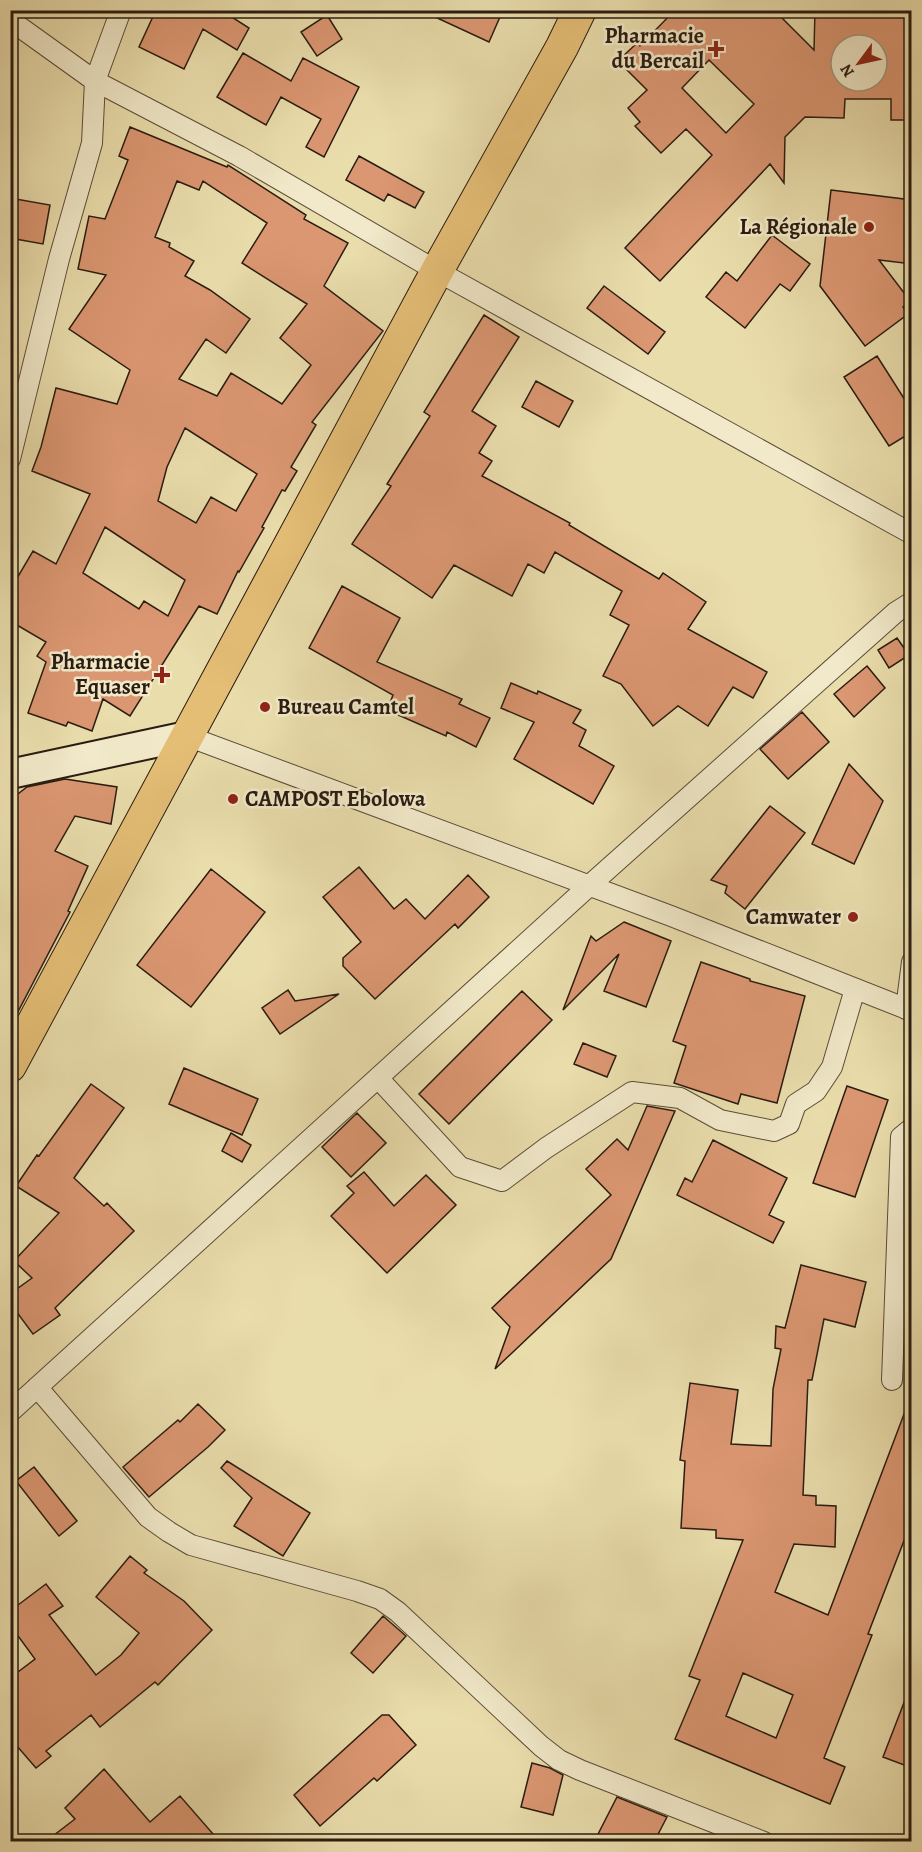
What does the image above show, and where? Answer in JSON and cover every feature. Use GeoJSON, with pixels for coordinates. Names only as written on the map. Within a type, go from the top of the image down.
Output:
{"type":"FeatureCollection","features":[{"type":"Feature","properties":{"kind":"main road"},"geometry":{"type":"LineString","coordinates":[[10,1066],[580,10]]}},
{"type":"Feature","properties":{"kind":"main road"},"geometry":{"type":"LineString","coordinates":[[562,47],[604,10]]}},
{"type":"Feature","properties":{"kind":"main road"},"geometry":{"type":"LineString","coordinates":[[10,774],[187,736]]}},
{"type":"Feature","properties":{"kind":"street"},"geometry":{"type":"LineString","coordinates":[[10,459],[59,259],[92,143],[95,81],[121,10]]}},
{"type":"Feature","properties":{"kind":"street"},"geometry":{"type":"LineString","coordinates":[[10,20],[95,81],[239,156],[437,272],[912,534]]}},
{"type":"Feature","properties":{"kind":"street"},"geometry":{"type":"LineString","coordinates":[[10,1412],[590,885],[896,612],[912,602]]}},
{"type":"Feature","properties":{"kind":"street"},"geometry":{"type":"LineString","coordinates":[[187,736],[590,885],[909,1010],[911,973]]}},
{"type":"Feature","properties":{"kind":"street"},"geometry":{"type":"LineString","coordinates":[[378,1078],[460,1167],[502,1180],[546,1148],[632,1092],[680,1098],[720,1120],[774,1131],[789,1124],[796,1104],[816,1091],[832,1067],[855,989]]}},
{"type":"Feature","properties":{"kind":"street"},"geometry":{"type":"LineString","coordinates":[[892,1380],[901,1137],[912,1128]]}},
{"type":"Feature","properties":{"kind":"street"},"geometry":{"type":"LineString","coordinates":[[37,1387],[148,1517],[169,1532],[191,1545],[349,1588],[380,1599],[398,1612],[541,1746],[559,1760],[765,1842]]}},
{"type":"Feature","properties":{"kind":"building"},"geometry":{"type":"Polygon","coordinates":[[[156,10],[221,10],[249,28],[237,50],[203,29],[184,69],[139,47],[156,10]]]}},
{"type":"Feature","properties":{"kind":"building"},"geometry":{"type":"Polygon","coordinates":[[[420,10],[503,10],[489,42],[420,10]]]}},
{"type":"Feature","properties":{"kind":"building"},"geometry":{"type":"Polygon","coordinates":[[[675,10],[774,10],[814,50],[815,10],[858,10],[858,14],[912,14],[912,120],[891,120],[891,99],[845,99],[844,118],[805,117],[785,137],[784,183],[770,164],[660,281],[625,248],[712,155],[686,129],[661,153],[635,126],[640,122],[628,108],[647,90],[618,61],[637,43],[640,46],[675,10]],[[709,60],[682,88],[726,133],[754,104],[709,60]]]}},
{"type":"Feature","properties":{"kind":"building"},"geometry":{"type":"Polygon","coordinates":[[[327,15],[342,39],[317,56],[301,32],[327,15]]]}},
{"type":"Feature","properties":{"kind":"building"},"geometry":{"type":"Polygon","coordinates":[[[243,53],[291,81],[303,58],[359,87],[324,157],[306,147],[321,119],[281,97],[266,125],[217,97],[243,53]]]}},
{"type":"Feature","properties":{"kind":"building"},"geometry":{"type":"Polygon","coordinates":[[[130,127],[227,167],[228,165],[306,215],[304,219],[348,243],[324,286],[383,331],[312,422],[316,425],[291,467],[297,471],[285,491],[282,490],[217,614],[199,606],[130,716],[103,699],[92,731],[68,722],[66,726],[28,713],[46,662],[37,656],[46,642],[10,621],[10,590],[33,551],[56,564],[90,494],[32,471],[41,447],[56,388],[117,404],[130,370],[69,329],[106,275],[78,269],[89,216],[105,219],[128,160],[119,156],[130,127]],[[177,181],[155,237],[170,243],[169,247],[194,261],[185,276],[210,290],[250,319],[226,353],[206,339],[179,379],[217,396],[231,373],[282,404],[311,365],[280,338],[307,304],[242,263],[267,223],[203,181],[199,190],[177,181]],[[185,428],[167,467],[158,501],[196,523],[211,497],[236,511],[257,474],[185,428]],[[105,527],[83,573],[139,609],[144,601],[168,616],[185,580],[105,527]]]}},
{"type":"Feature","properties":{"kind":"building"},"geometry":{"type":"Polygon","coordinates":[[[359,156],[424,192],[415,208],[388,194],[384,201],[346,180],[359,156]]]}},
{"type":"Feature","properties":{"kind":"building"},"geometry":{"type":"Polygon","coordinates":[[[831,190],[912,200],[912,264],[879,260],[911,302],[903,307],[908,314],[865,346],[820,286],[831,190]]]}},
{"type":"Feature","properties":{"kind":"building"},"geometry":{"type":"Polygon","coordinates":[[[10,198],[50,205],[43,244],[10,238],[10,198]]]}},
{"type":"Feature","properties":{"kind":"building"},"geometry":{"type":"Polygon","coordinates":[[[772,235],[810,264],[790,291],[780,284],[745,328],[706,297],[726,272],[737,281],[772,235]]]}},
{"type":"Feature","properties":{"kind":"building"},"geometry":{"type":"Polygon","coordinates":[[[604,286],[665,332],[648,354],[587,308],[604,286]]]}},
{"type":"Feature","properties":{"kind":"building"},"geometry":{"type":"Polygon","coordinates":[[[484,315],[519,337],[472,411],[496,426],[479,453],[492,461],[482,476],[570,523],[569,525],[659,579],[663,573],[706,602],[688,629],[767,672],[753,698],[733,687],[708,726],[678,706],[653,726],[621,684],[603,676],[629,625],[610,615],[622,591],[555,552],[544,573],[528,564],[512,596],[454,565],[432,598],[352,544],[391,486],[387,484],[430,416],[424,412],[484,315]]]}},
{"type":"Feature","properties":{"kind":"building"},"geometry":{"type":"Polygon","coordinates":[[[877,356],[912,411],[912,432],[889,446],[844,377],[877,356]]]}},
{"type":"Feature","properties":{"kind":"building"},"geometry":{"type":"Polygon","coordinates":[[[536,381],[573,401],[559,427],[522,407],[536,381]]]}},
{"type":"Feature","properties":{"kind":"building"},"geometry":{"type":"Polygon","coordinates":[[[342,586],[400,618],[377,662],[462,699],[459,704],[490,718],[476,747],[447,732],[446,736],[387,710],[393,695],[309,648],[342,586]]]}},
{"type":"Feature","properties":{"kind":"building"},"geometry":{"type":"Polygon","coordinates":[[[897,638],[909,655],[889,668],[878,650],[897,638]]]}},
{"type":"Feature","properties":{"kind":"building"},"geometry":{"type":"Polygon","coordinates":[[[867,666],[885,688],[854,717],[834,694],[867,666]]]}},
{"type":"Feature","properties":{"kind":"building"},"geometry":{"type":"Polygon","coordinates":[[[511,683],[537,694],[538,691],[581,710],[573,723],[586,730],[579,746],[614,766],[593,804],[514,759],[534,722],[501,708],[511,683]]]}},
{"type":"Feature","properties":{"kind":"building"},"geometry":{"type":"Polygon","coordinates":[[[802,712],[829,742],[788,779],[760,749],[802,712]]]}},
{"type":"Feature","properties":{"kind":"building"},"geometry":{"type":"Polygon","coordinates":[[[849,764],[883,801],[854,864],[812,844],[849,764]]]}},
{"type":"Feature","properties":{"kind":"building"},"geometry":{"type":"Polygon","coordinates":[[[65,779],[117,787],[111,824],[75,816],[55,851],[88,866],[68,911],[70,912],[10,1027],[10,800],[27,787],[65,779]]]}},
{"type":"Feature","properties":{"kind":"building"},"geometry":{"type":"Polygon","coordinates":[[[770,806],[805,833],[745,909],[725,893],[727,886],[711,880],[770,806]]]}},
{"type":"Feature","properties":{"kind":"building"},"geometry":{"type":"Polygon","coordinates":[[[359,867],[394,909],[406,899],[425,919],[468,875],[489,897],[458,928],[455,924],[375,999],[343,966],[343,958],[361,942],[323,897],[359,867]]]}},
{"type":"Feature","properties":{"kind":"building"},"geometry":{"type":"Polygon","coordinates":[[[211,869],[265,912],[191,1007],[137,965],[211,869]]]}},
{"type":"Feature","properties":{"kind":"building"},"geometry":{"type":"Polygon","coordinates":[[[624,922],[671,941],[646,1007],[604,991],[619,954],[563,1010],[591,936],[596,941],[624,922]]]}},
{"type":"Feature","properties":{"kind":"building"},"geometry":{"type":"Polygon","coordinates":[[[701,962],[750,979],[750,981],[805,996],[777,1103],[741,1094],[738,1104],[674,1083],[686,1046],[673,1041],[701,962]]]}},
{"type":"Feature","properties":{"kind":"building"},"geometry":{"type":"Polygon","coordinates":[[[288,990],[295,1001],[339,994],[280,1034],[262,1008],[288,990]]]}},
{"type":"Feature","properties":{"kind":"building"},"geometry":{"type":"Polygon","coordinates":[[[522,991],[552,1020],[449,1124],[419,1094],[522,991]]]}},
{"type":"Feature","properties":{"kind":"building"},"geometry":{"type":"Polygon","coordinates":[[[583,1043],[616,1056],[607,1077],[574,1064],[583,1043]]]}},
{"type":"Feature","properties":{"kind":"building"},"geometry":{"type":"Polygon","coordinates":[[[184,1068],[258,1099],[242,1135],[169,1104],[184,1068]]]}},
{"type":"Feature","properties":{"kind":"building"},"geometry":{"type":"Polygon","coordinates":[[[91,1084],[124,1108],[74,1178],[104,1206],[107,1203],[134,1231],[55,1308],[60,1315],[33,1334],[10,1303],[10,1294],[32,1278],[14,1261],[59,1213],[16,1186],[91,1084]]]}},
{"type":"Feature","properties":{"kind":"building"},"geometry":{"type":"Polygon","coordinates":[[[847,1086],[888,1100],[855,1197],[813,1183],[847,1086]]]}},
{"type":"Feature","properties":{"kind":"building"},"geometry":{"type":"Polygon","coordinates":[[[647,1106],[675,1111],[611,1259],[495,1369],[510,1327],[492,1308],[611,1195],[586,1169],[617,1139],[628,1150],[647,1106]]]}},
{"type":"Feature","properties":{"kind":"building"},"geometry":{"type":"Polygon","coordinates":[[[357,1113],[386,1143],[351,1177],[322,1147],[357,1113]]]}},
{"type":"Feature","properties":{"kind":"building"},"geometry":{"type":"Polygon","coordinates":[[[231,1133],[251,1145],[242,1162],[222,1151],[231,1133]]]}},
{"type":"Feature","properties":{"kind":"building"},"geometry":{"type":"Polygon","coordinates":[[[713,1140],[787,1178],[769,1215],[784,1222],[773,1243],[677,1195],[685,1178],[692,1182],[713,1140]]]}},
{"type":"Feature","properties":{"kind":"building"},"geometry":{"type":"Polygon","coordinates":[[[364,1172],[394,1206],[426,1175],[456,1205],[387,1273],[331,1216],[354,1193],[347,1186],[364,1172]]]}},
{"type":"Feature","properties":{"kind":"building"},"geometry":{"type":"Polygon","coordinates":[[[801,1265],[866,1282],[855,1327],[824,1319],[812,1380],[808,1380],[803,1495],[816,1496],[816,1505],[836,1506],[835,1547],[794,1544],[775,1592],[828,1615],[909,1401],[912,1402],[912,1520],[868,1634],[872,1635],[824,1758],[845,1767],[830,1804],[675,1739],[700,1680],[689,1676],[743,1540],[716,1538],[716,1530],[681,1528],[685,1461],[680,1460],[690,1383],[738,1390],[731,1444],[771,1446],[773,1389],[781,1349],[775,1348],[776,1326],[785,1328],[801,1265]],[[743,1673],[726,1716],[776,1738],[793,1695],[743,1673]]]}},
{"type":"Feature","properties":{"kind":"building"},"geometry":{"type":"Polygon","coordinates":[[[198,1404],[225,1430],[149,1497],[123,1467],[178,1420],[180,1422],[198,1404]]]}},
{"type":"Feature","properties":{"kind":"building"},"geometry":{"type":"Polygon","coordinates":[[[227,1461],[310,1513],[283,1556],[234,1526],[252,1498],[221,1468],[227,1461]]]}},
{"type":"Feature","properties":{"kind":"building"},"geometry":{"type":"Polygon","coordinates":[[[34,1467],[77,1521],[59,1536],[16,1481],[34,1467]]]}},
{"type":"Feature","properties":{"kind":"building"},"geometry":{"type":"Polygon","coordinates":[[[130,1556],[147,1570],[144,1573],[184,1601],[212,1630],[158,1685],[155,1682],[100,1727],[91,1715],[46,1751],[51,1756],[36,1768],[10,1738],[10,1678],[35,1659],[10,1625],[10,1611],[46,1584],[63,1606],[49,1615],[96,1675],[121,1655],[139,1633],[96,1597],[130,1556]]]}},
{"type":"Feature","properties":{"kind":"building"},"geometry":{"type":"Polygon","coordinates":[[[383,1616],[406,1636],[373,1673],[351,1653],[383,1616]]]}},
{"type":"Feature","properties":{"kind":"building"},"geometry":{"type":"Polygon","coordinates":[[[910,1687],[912,1687],[912,1768],[883,1757],[910,1687]]]}},
{"type":"Feature","properties":{"kind":"building"},"geometry":{"type":"Polygon","coordinates":[[[382,1715],[389,1715],[416,1745],[377,1781],[374,1778],[320,1826],[294,1795],[382,1715]]]}},
{"type":"Feature","properties":{"kind":"building"},"geometry":{"type":"Polygon","coordinates":[[[532,1763],[550,1768],[563,1775],[553,1815],[521,1807],[532,1763]]]}},
{"type":"Feature","properties":{"kind":"building"},"geometry":{"type":"Polygon","coordinates":[[[104,1769],[150,1822],[180,1796],[220,1842],[45,1842],[75,1819],[65,1808],[104,1769]]]}},
{"type":"Feature","properties":{"kind":"building"},"geometry":{"type":"Polygon","coordinates":[[[617,1797],[667,1817],[654,1842],[594,1842],[617,1797]]]}},
{"type":"Feature","properties":{"kind":"place","name":"Pharmacie du Bercail"},"geometry":{"type":"Point","coordinates":[716,49]}},
{"type":"Feature","properties":{"kind":"place","name":"La Régionale"},"geometry":{"type":"Point","coordinates":[869,227]}},
{"type":"Feature","properties":{"kind":"place","name":"Pharmacie Equaser"},"geometry":{"type":"Point","coordinates":[162,675]}},
{"type":"Feature","properties":{"kind":"place","name":"Bureau Camtel"},"geometry":{"type":"Point","coordinates":[265,707]}},
{"type":"Feature","properties":{"kind":"place","name":"CAMPOST Ebolowa"},"geometry":{"type":"Point","coordinates":[233,799]}},
{"type":"Feature","properties":{"kind":"place","name":"Camwater"},"geometry":{"type":"Point","coordinates":[853,917]}}]}
